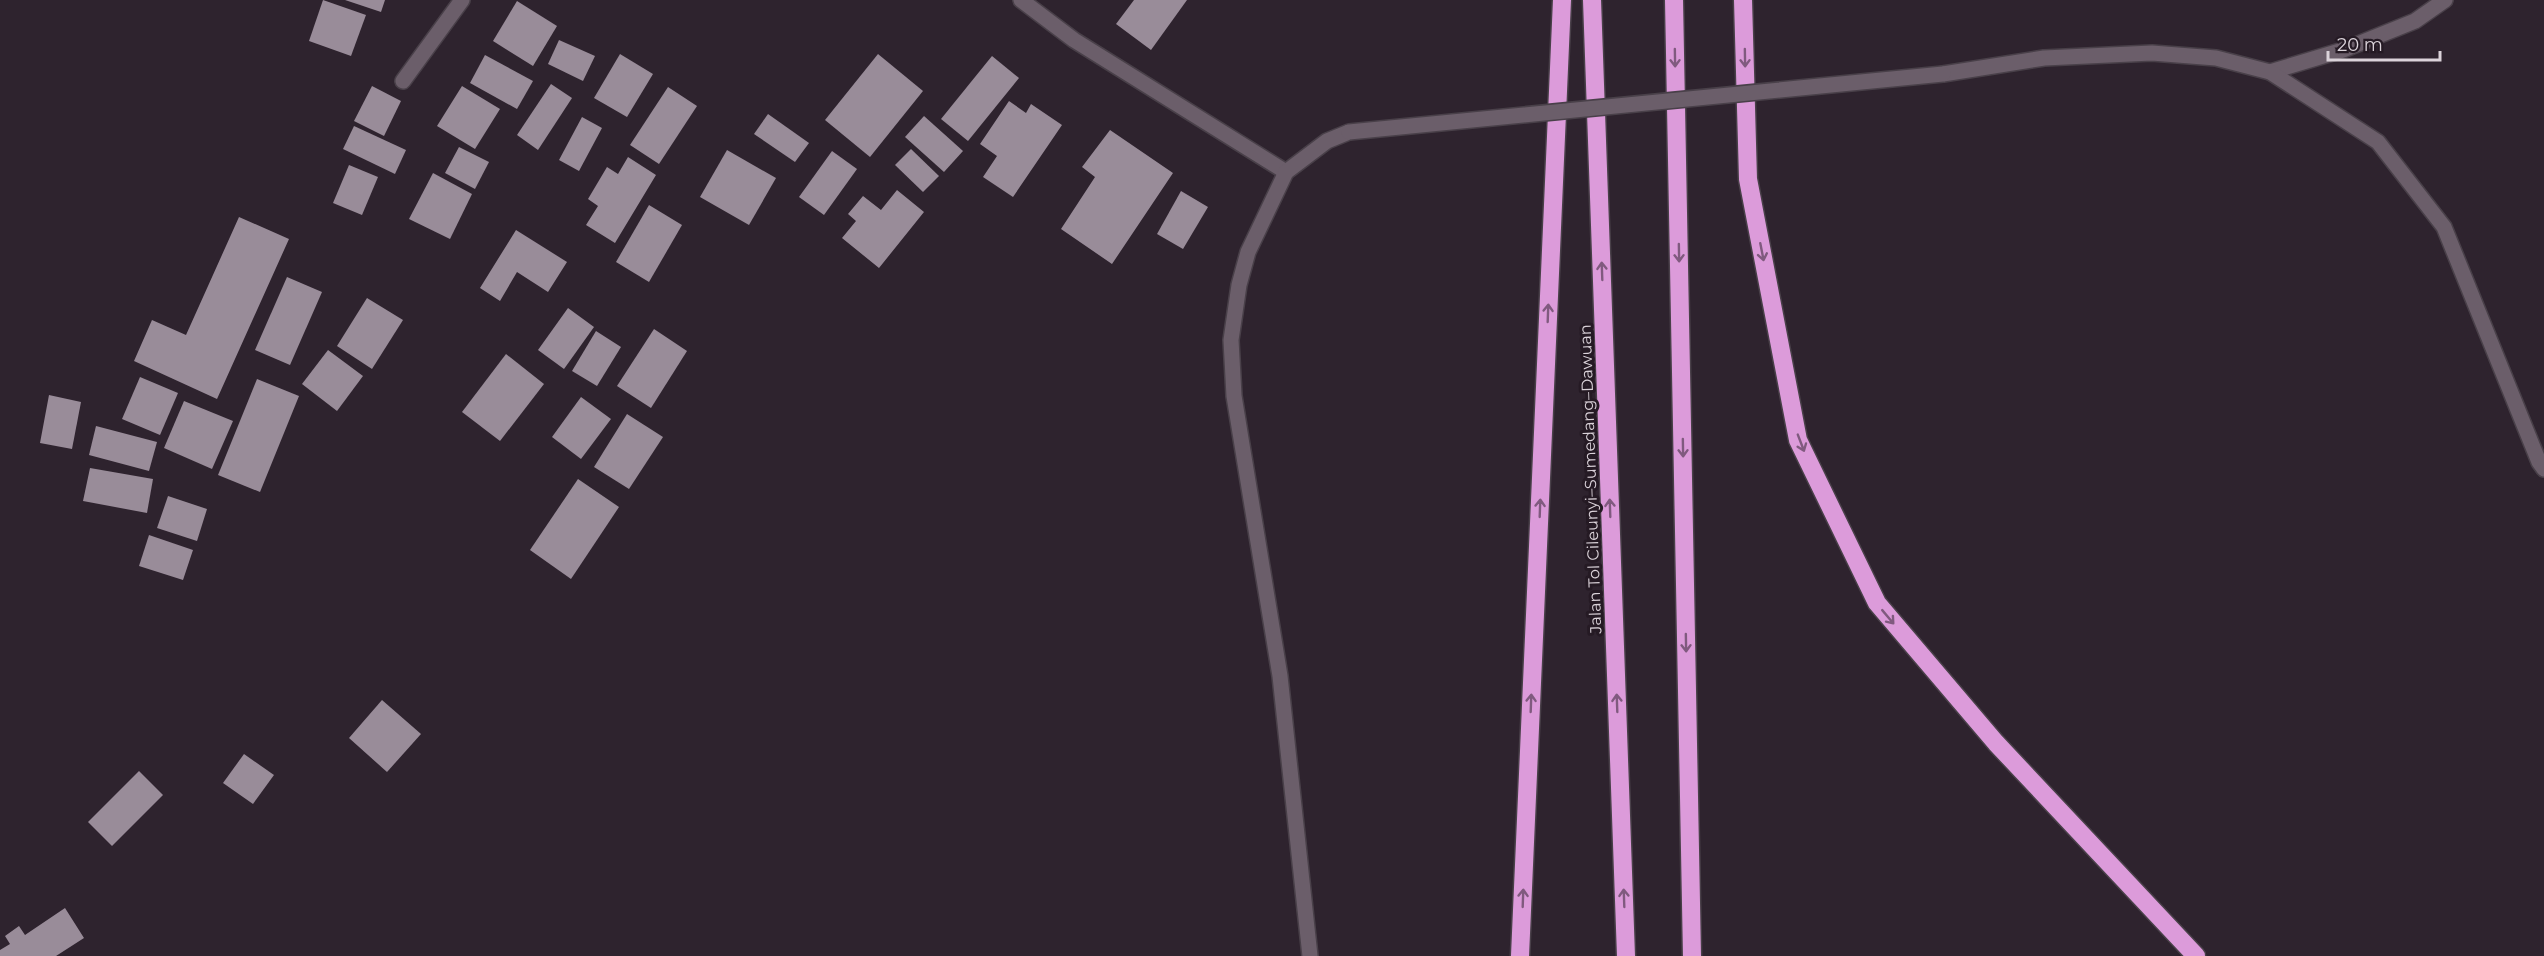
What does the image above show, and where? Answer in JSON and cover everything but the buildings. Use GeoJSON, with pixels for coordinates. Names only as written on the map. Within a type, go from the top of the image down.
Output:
{"type":"FeatureCollection","features":[{"type":"Feature","properties":{"kind":"highway"},"geometry":{"type":"LineString","coordinates":[[1521,956],[1562,0]]}},
{"type":"Feature","properties":{"kind":"highway","name":"Jalan Tol Cileunyi–Sumedang–Dawuan"},"geometry":{"type":"LineString","coordinates":[[1592,0],[1626,956]]}},
{"type":"Feature","properties":{"kind":"highway"},"geometry":{"type":"LineString","coordinates":[[1674,0],[1692,956]]}},
{"type":"Feature","properties":{"kind":"highway"},"geometry":{"type":"LineString","coordinates":[[1743,0],[1748,179],[1798,440],[1877,603],[1996,743],[2196,956]]}},
{"type":"Feature","properties":{"kind":"street"},"geometry":{"type":"LineString","coordinates":[[404,81],[462,0]]}},
{"type":"Feature","properties":{"kind":"street"},"geometry":{"type":"LineString","coordinates":[[1022,0],[1074,40],[1286,172]]}},
{"type":"Feature","properties":{"kind":"street"},"geometry":{"type":"LineString","coordinates":[[2270,72],[2343,50],[2415,21],[2445,0]]}},
{"type":"Feature","properties":{"kind":"street"},"geometry":{"type":"LineString","coordinates":[[1310,956],[1280,676],[1234,396],[1231,340],[1239,285],[1248,252],[1286,172],[1327,141],[1348,132],[1943,74],[2044,58],[2151,53],[2216,58],[2270,72],[2378,142],[2444,227],[2488,341],[2544,469]]}}]}
